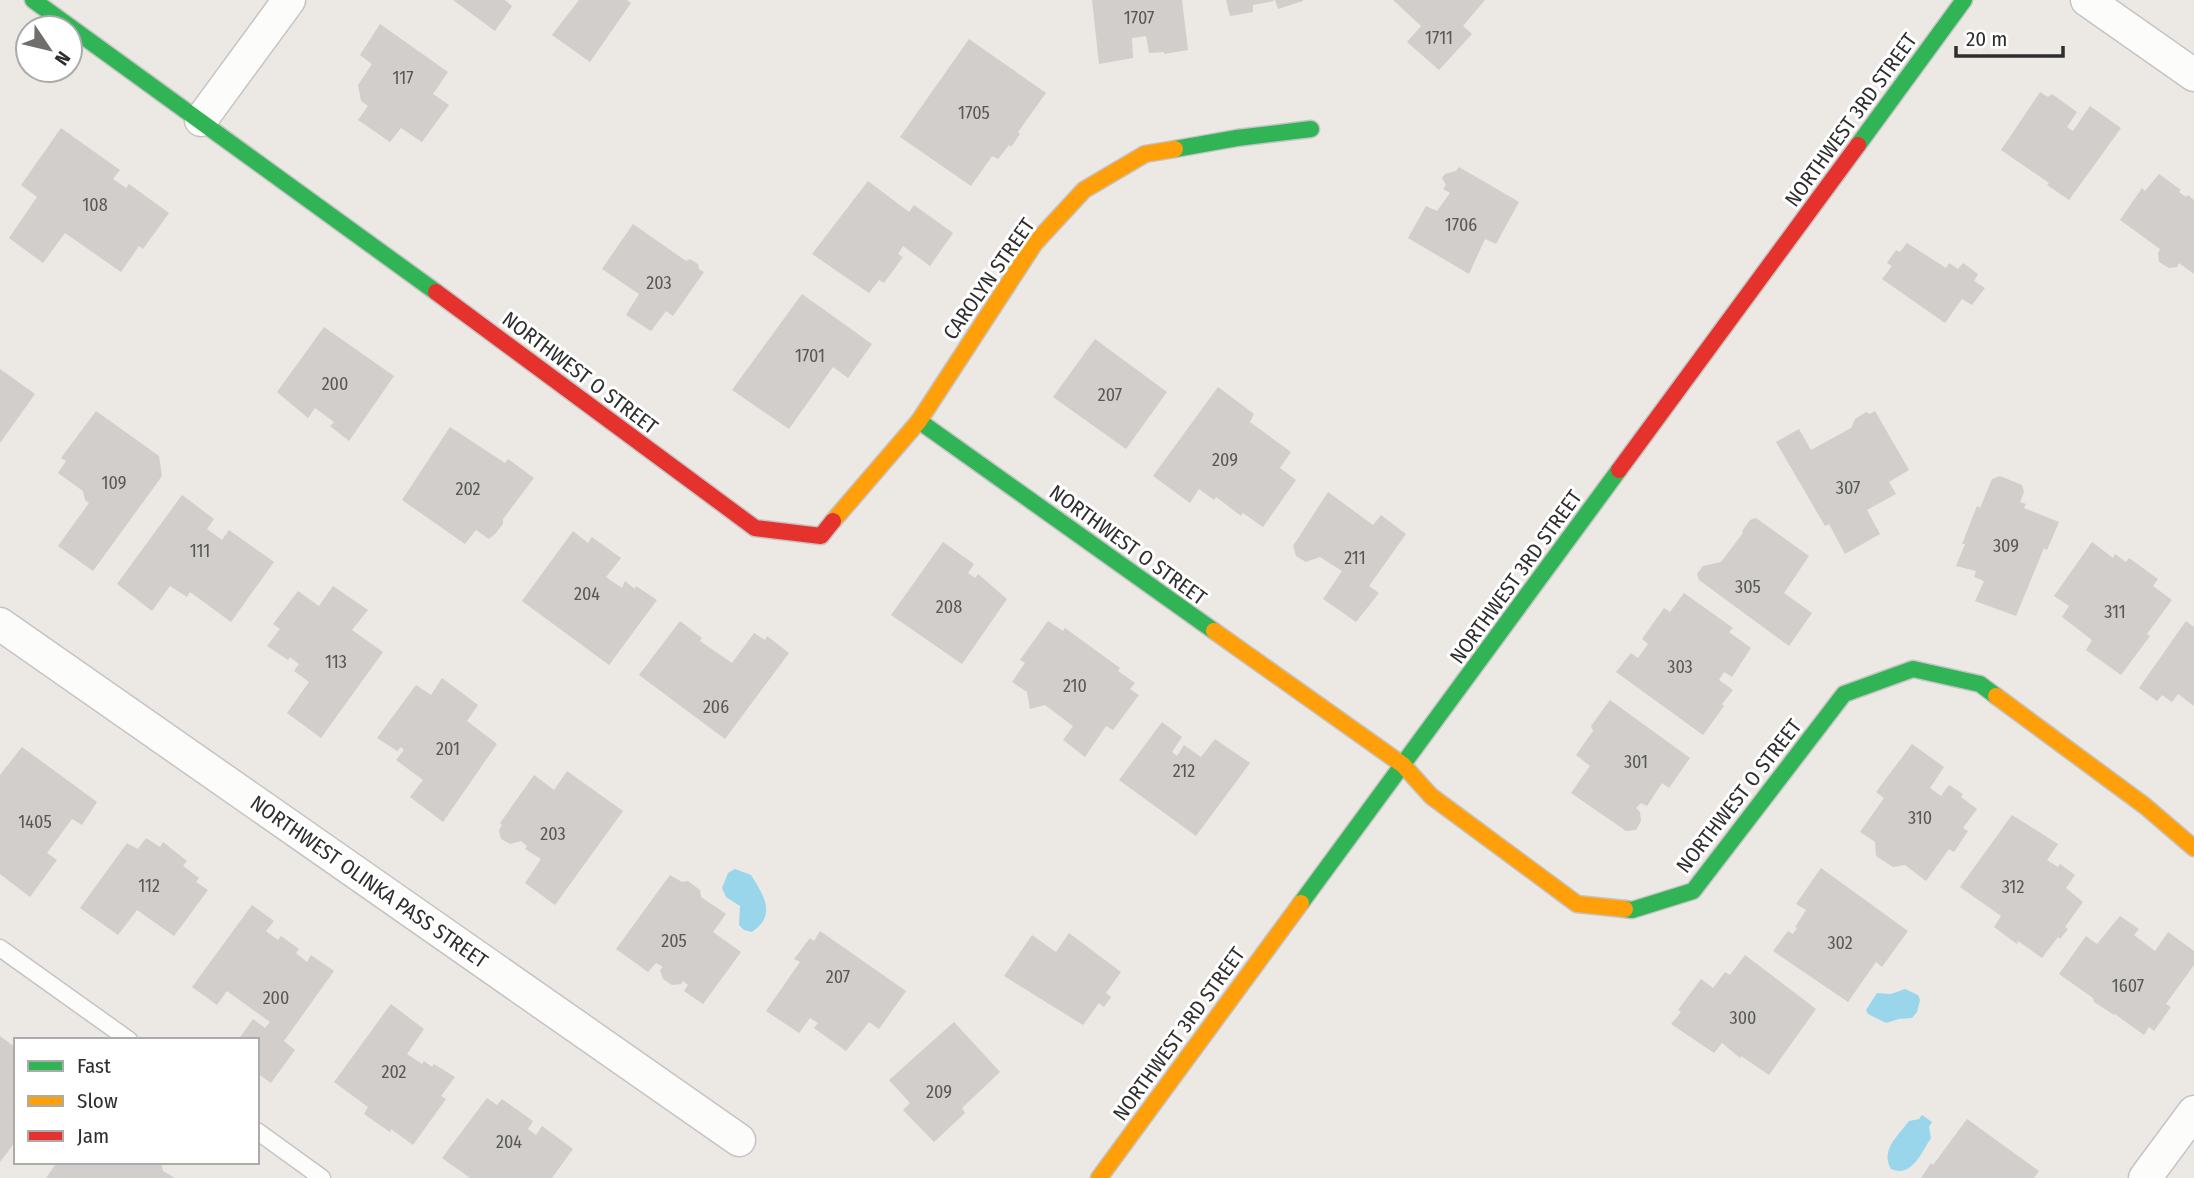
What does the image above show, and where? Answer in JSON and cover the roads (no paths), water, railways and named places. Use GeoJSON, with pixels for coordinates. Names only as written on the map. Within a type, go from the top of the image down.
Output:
{"type":"FeatureCollection","features":[{"type":"Feature","properties":{"kind":"street","name":"NORTHWEST O STREET"},"geometry":{"type":"LineString","coordinates":[[33,0],[201,120],[755,528],[821,536],[919,421],[1403,765],[1431,796],[1577,904],[1632,910],[1693,891],[1844,694],[1913,669],[1980,684],[2145,806],[2194,848]]}},
{"type":"Feature","properties":{"kind":"street"},"geometry":{"type":"LineString","coordinates":[[201,120],[289,0]]}},
{"type":"Feature","properties":{"kind":"street","name":"NORTHWEST 3RD STREET"},"geometry":{"type":"LineString","coordinates":[[1099,1178],[1964,0]]}},
{"type":"Feature","properties":{"kind":"street"},"geometry":{"type":"LineString","coordinates":[[2087,0],[2194,75]]}},
{"type":"Feature","properties":{"kind":"street","name":"CAROLYN STREET"},"geometry":{"type":"LineString","coordinates":[[919,421],[1035,243],[1084,190],[1144,154],[1311,129]]}},
{"type":"Feature","properties":{"kind":"street","name":"NORTHWEST OLINKA PASS STREET"},"geometry":{"type":"LineString","coordinates":[[0,624],[739,1140]]}},
{"type":"Feature","properties":{"kind":"street"},"geometry":{"type":"LineString","coordinates":[[2145,1178],[2194,1112]]}},
{"type":"Feature","properties":{"kind":"lane"},"geometry":{"type":"LineString","coordinates":[[0,948],[126,1038]]}},
{"type":"Feature","properties":{"kind":"lane"},"geometry":{"type":"LineString","coordinates":[[259,1132],[323,1178]]}},
{"type":"Feature","properties":{"kind":"water"},"geometry":{"type":"Polygon","coordinates":[[[735,869],[751,875],[766,905],[764,919],[752,932],[739,925],[740,906],[726,897],[722,888],[728,873],[735,869]]]}},
{"type":"Feature","properties":{"kind":"water"},"geometry":{"type":"Polygon","coordinates":[[[1905,989],[1918,995],[1920,1000],[1917,1012],[1912,1018],[1886,1023],[1868,1014],[1866,1010],[1877,993],[1891,994],[1905,989]]]}},
{"type":"Feature","properties":{"kind":"water"},"geometry":{"type":"Polygon","coordinates":[[[1922,1115],[1932,1122],[1929,1127],[1931,1138],[1910,1167],[1898,1171],[1891,1169],[1888,1162],[1889,1149],[1909,1121],[1919,1119],[1922,1115]]]}}]}
